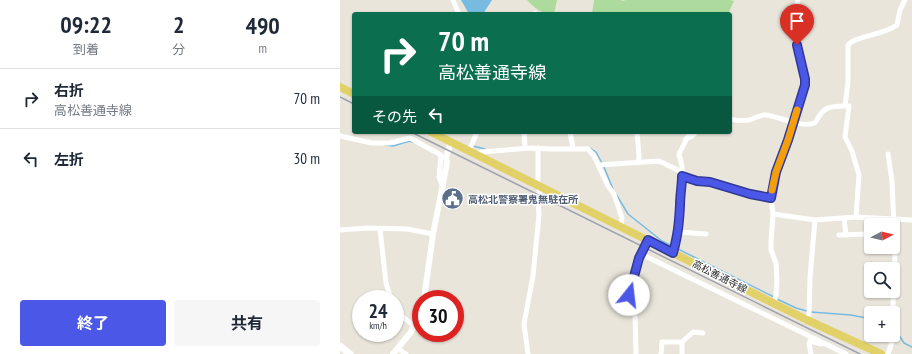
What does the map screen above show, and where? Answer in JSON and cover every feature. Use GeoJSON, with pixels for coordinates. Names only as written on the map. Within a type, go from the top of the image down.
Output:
{"type":"FeatureCollection","features":[{"type":"Feature","properties":{"kind":"main road"},"geometry":{"type":"LineString","coordinates":[[340,87],[352,93]]}},
{"type":"Feature","properties":{"kind":"main road","name":"高松善通寺線"},"geometry":{"type":"LineString","coordinates":[[435,134],[807,320],[881,354]]}},
{"type":"Feature","properties":{"kind":"main road"},"geometry":{"type":"LineString","coordinates":[[340,346],[350,354]]}},
{"type":"Feature","properties":{"kind":"street"},"geometry":{"type":"LineString","coordinates":[[453,0],[457,12]]}},
{"type":"Feature","properties":{"kind":"street"},"geometry":{"type":"LineString","coordinates":[[774,303],[777,282],[776,263],[771,250],[773,214],[771,198],[776,172],[788,140],[805,85],[795,36],[794,17],[798,0]]}},
{"type":"Feature","properties":{"kind":"street"},"geometry":{"type":"LineString","coordinates":[[845,106],[848,82],[848,46],[851,41],[894,28],[897,25],[900,10],[905,0]]}},
{"type":"Feature","properties":{"kind":"street"},"geometry":{"type":"LineString","coordinates":[[732,119],[739,121],[750,120],[763,114],[793,122],[812,124],[815,123],[819,114],[831,106],[849,106],[845,137],[852,151],[859,175],[856,217]]}},
{"type":"Feature","properties":{"kind":"street"},"geometry":{"type":"LineString","coordinates":[[477,134],[473,152],[525,148],[588,149],[592,152],[600,165],[608,186],[614,194],[622,218],[621,227]]}},
{"type":"Feature","properties":{"kind":"street"},"geometry":{"type":"LineString","coordinates":[[524,134],[525,148]]}},
{"type":"Feature","properties":{"kind":"street"},"geometry":{"type":"LineString","coordinates":[[570,134],[573,148]]}},
{"type":"Feature","properties":{"kind":"street"},"geometry":{"type":"LineString","coordinates":[[637,134],[639,156],[638,163]]}},
{"type":"Feature","properties":{"kind":"street"},"geometry":{"type":"LineString","coordinates":[[673,253],[679,232],[682,189],[682,174],[679,154],[689,134]]}},
{"type":"Feature","properties":{"kind":"street"},"geometry":{"type":"LineString","coordinates":[[686,139],[694,134]]}},
{"type":"Feature","properties":{"kind":"street"},"geometry":{"type":"LineString","coordinates":[[340,136],[372,143],[390,143],[410,138],[441,155],[439,177],[443,186]]}},
{"type":"Feature","properties":{"kind":"street"},"geometry":{"type":"LineString","coordinates":[[425,290],[433,234],[447,163],[446,157],[451,142]]}},
{"type":"Feature","properties":{"kind":"street"},"geometry":{"type":"LineString","coordinates":[[528,354],[524,324],[533,276],[539,215],[538,148]]}},
{"type":"Feature","properties":{"kind":"street"},"geometry":{"type":"LineString","coordinates":[[773,214],[815,220],[856,217],[894,218],[892,181],[888,154]]}},
{"type":"Feature","properties":{"kind":"street"},"geometry":{"type":"LineString","coordinates":[[600,165],[659,161],[697,181],[710,182],[750,194],[771,198]]}},
{"type":"Feature","properties":{"kind":"street"},"geometry":{"type":"LineString","coordinates":[[844,218],[846,235]]}},
{"type":"Feature","properties":{"kind":"street"},"geometry":{"type":"LineString","coordinates":[[900,219],[912,220]]}},
{"type":"Feature","properties":{"kind":"street"},"geometry":{"type":"LineString","coordinates":[[807,320],[809,314],[810,276],[815,220]]}},
{"type":"Feature","properties":{"kind":"street"},"geometry":{"type":"LineString","coordinates":[[340,230],[367,228],[407,229],[433,234]]}},
{"type":"Feature","properties":{"kind":"street"},"geometry":{"type":"LineString","coordinates":[[380,229],[386,283],[388,290]]}},
{"type":"Feature","properties":{"kind":"street"},"geometry":{"type":"LineString","coordinates":[[679,232],[706,234]]}},
{"type":"Feature","properties":{"kind":"street"},"geometry":{"type":"LineString","coordinates":[[839,235],[864,234]]}},
{"type":"Feature","properties":{"kind":"street"},"geometry":{"type":"LineString","coordinates":[[636,354],[635,313],[629,295],[641,254],[648,240]]}},
{"type":"Feature","properties":{"kind":"street"},"geometry":{"type":"LineString","coordinates":[[641,254],[846,354]]}},
{"type":"Feature","properties":{"kind":"street"},"geometry":{"type":"LineString","coordinates":[[888,354],[895,333],[893,306],[895,254]]}},
{"type":"Feature","properties":{"kind":"street"},"geometry":{"type":"LineString","coordinates":[[406,354],[395,351],[412,330]]}},
{"type":"Feature","properties":{"kind":"street"},"geometry":{"type":"LineString","coordinates":[[661,354],[662,342],[682,342],[693,332],[704,333]]}},
{"type":"Feature","properties":{"kind":"street"},"geometry":{"type":"LineString","coordinates":[[682,342],[682,354]]}},
{"type":"Feature","properties":{"kind":"street"},"geometry":{"type":"LineString","coordinates":[[811,354],[810,342],[826,344]]}},
{"type":"Feature","properties":{"kind":"green space"},"geometry":{"type":"Polygon","coordinates":[[[527,0],[557,0],[554,12],[544,12],[532,6],[527,0]]]}},
{"type":"Feature","properties":{"kind":"green space"},"geometry":{"type":"Polygon","coordinates":[[[594,0],[734,1],[729,12],[592,12],[594,0]]]}},
{"type":"Feature","properties":{"kind":"water"},"geometry":{"type":"Polygon","coordinates":[[[461,0],[492,0],[484,12],[468,12],[461,0]]]}},
{"type":"Feature","properties":{"kind":"waterway"},"geometry":{"type":"LineString","coordinates":[[385,145],[393,146],[410,141],[412,142]]}},
{"type":"Feature","properties":{"kind":"waterway"},"geometry":{"type":"LineString","coordinates":[[473,146],[485,149]]}},
{"type":"Feature","properties":{"kind":"waterway"},"geometry":{"type":"LineString","coordinates":[[590,148],[596,152],[602,163]]}},
{"type":"Feature","properties":{"kind":"waterway"},"geometry":{"type":"LineString","coordinates":[[604,167],[613,189]]}},
{"type":"Feature","properties":{"kind":"waterway"},"geometry":{"type":"LineString","coordinates":[[616,194],[628,214],[662,241],[774,297]]}},
{"type":"Feature","properties":{"kind":"waterway"},"geometry":{"type":"LineString","coordinates":[[777,299],[796,308],[807,311]]}},
{"type":"Feature","properties":{"kind":"waterway"},"geometry":{"type":"LineString","coordinates":[[811,312],[851,315],[864,318]]}},
{"type":"Feature","properties":{"kind":"waterway"},"geometry":{"type":"LineString","coordinates":[[900,337],[904,343],[912,347]]}},
{"type":"Feature","properties":{"kind":"railway"},"geometry":{"type":"LineString","coordinates":[[340,97],[352,103]]}},
{"type":"Feature","properties":{"kind":"railway"},"geometry":{"type":"LineString","coordinates":[[415,134],[860,354]]}},
{"type":"Feature","properties":{"kind":"slow traffic"},"geometry":{"type":"LineString","coordinates":[[772,190],[776,172],[797,110]]}},
{"type":"Feature","properties":{"kind":"place","name":"高松北警察署鬼無駐在所"},"geometry":{"type":"Point","coordinates":[452,199]}},
{"type":"Feature","properties":{"kind":"route"},"geometry":{"type":"LineString","coordinates":[[629,295],[639,258],[648,240],[673,253],[679,232],[682,176],[697,181],[710,182],[750,194],[771,198],[776,172],[788,140],[805,85],[797,45]]}}]}
